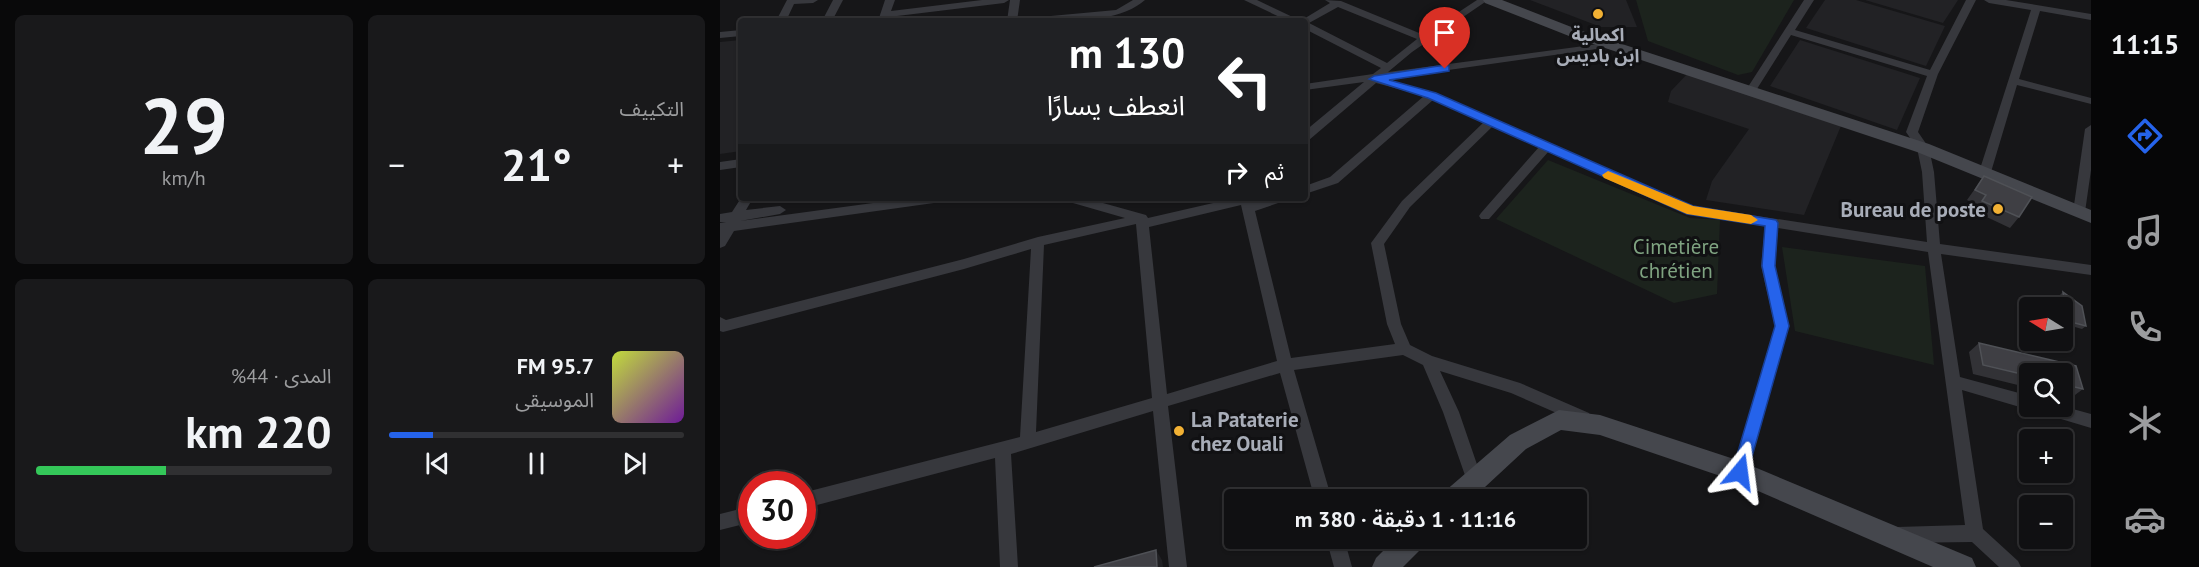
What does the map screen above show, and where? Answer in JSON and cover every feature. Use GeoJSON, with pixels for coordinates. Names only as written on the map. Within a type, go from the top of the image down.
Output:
{"type":"FeatureCollection","features":[{"type":"Feature","properties":{"kind":"main road"},"geometry":{"type":"LineString","coordinates":[[1490,0],[1574,33],[1923,148],[2085,214]]}},
{"type":"Feature","properties":{"kind":"main road"},"geometry":{"type":"LineString","coordinates":[[1508,0],[1580,28],[1611,44]]}},
{"type":"Feature","properties":{"kind":"main road"},"geometry":{"type":"LineString","coordinates":[[1464,489],[1518,442],[1559,420],[1600,425],[1740,472],[1963,567]]}},
{"type":"Feature","properties":{"kind":"main road"},"geometry":{"type":"LineString","coordinates":[[1385,567],[1403,549]]}},
{"type":"Feature","properties":{"kind":"street"},"geometry":{"type":"LineString","coordinates":[[782,18],[791,1],[813,0]]}},
{"type":"Feature","properties":{"kind":"street"},"geometry":{"type":"LineString","coordinates":[[829,18],[838,0]]}},
{"type":"Feature","properties":{"kind":"street"},"geometry":{"type":"LineString","coordinates":[[890,0],[884,18],[1004,0]]}},
{"type":"Feature","properties":{"kind":"street"},"geometry":{"type":"LineString","coordinates":[[1012,18],[1015,0]]}},
{"type":"Feature","properties":{"kind":"street"},"geometry":{"type":"LineString","coordinates":[[1095,18],[1117,17],[1140,0]]}},
{"type":"Feature","properties":{"kind":"street"},"geometry":{"type":"LineString","coordinates":[[1249,0],[1289,18]]}},
{"type":"Feature","properties":{"kind":"street"},"geometry":{"type":"LineString","coordinates":[[1262,6],[1273,0]]}},
{"type":"Feature","properties":{"kind":"street"},"geometry":{"type":"LineString","coordinates":[[1308,134],[1387,67],[1483,0]]}},
{"type":"Feature","properties":{"kind":"street"},"geometry":{"type":"LineString","coordinates":[[1751,90],[1809,0]]}},
{"type":"Feature","properties":{"kind":"street"},"geometry":{"type":"LineString","coordinates":[[1971,0],[1932,74],[1912,132],[1923,148],[1928,172],[1934,248],[1975,533],[2012,567]]}},
{"type":"Feature","properties":{"kind":"street"},"geometry":{"type":"LineString","coordinates":[[1989,0],[2091,17]]}},
{"type":"Feature","properties":{"kind":"street"},"geometry":{"type":"LineString","coordinates":[[1308,21],[1333,1],[1425,39]]}},
{"type":"Feature","properties":{"kind":"street"},"geometry":{"type":"LineString","coordinates":[[1985,172],[2036,8]]}},
{"type":"Feature","properties":{"kind":"street"},"geometry":{"type":"LineString","coordinates":[[1308,25],[1387,67]]}},
{"type":"Feature","properties":{"kind":"street"},"geometry":{"type":"LineString","coordinates":[[1789,31],[1932,74]]}},
{"type":"Feature","properties":{"kind":"street"},"geometry":{"type":"LineString","coordinates":[[720,35],[738,33]]}},
{"type":"Feature","properties":{"kind":"street"},"geometry":{"type":"LineString","coordinates":[[1308,87],[1611,44]]}},
{"type":"Feature","properties":{"kind":"street"},"geometry":{"type":"LineString","coordinates":[[1374,79],[1432,95],[1691,210],[2091,270]]}},
{"type":"Feature","properties":{"kind":"street"},"geometry":{"type":"LineString","coordinates":[[2013,81],[2091,101]]}},
{"type":"Feature","properties":{"kind":"street"},"geometry":{"type":"LineString","coordinates":[[1308,189],[1334,180],[1432,95]]}},
{"type":"Feature","properties":{"kind":"street"},"geometry":{"type":"LineString","coordinates":[[1404,349],[1394,324],[1377,243],[1406,204],[1491,122]]}},
{"type":"Feature","properties":{"kind":"street"},"geometry":{"type":"LineString","coordinates":[[2085,214],[2091,129]]}},
{"type":"Feature","properties":{"kind":"street"},"geometry":{"type":"LineString","coordinates":[[1485,216],[1546,147]]}},
{"type":"Feature","properties":{"kind":"street"},"geometry":{"type":"LineString","coordinates":[[720,166],[738,163]]}},
{"type":"Feature","properties":{"kind":"street"},"geometry":{"type":"LineString","coordinates":[[720,243],[726,222],[744,201]]}},
{"type":"Feature","properties":{"kind":"street"},"geometry":{"type":"LineString","coordinates":[[726,222],[856,201]]}},
{"type":"Feature","properties":{"kind":"street"},"geometry":{"type":"LineString","coordinates":[[726,222],[914,201]]}},
{"type":"Feature","properties":{"kind":"street"},"geometry":{"type":"LineString","coordinates":[[1079,201],[1142,221]]}},
{"type":"Feature","properties":{"kind":"street"},"geometry":{"type":"LineString","coordinates":[[720,323],[723,326],[964,264],[1038,242],[1246,202],[1286,365],[1320,489]]}},
{"type":"Feature","properties":{"kind":"street"},"geometry":{"type":"LineString","coordinates":[[1142,221],[1178,567]]}},
{"type":"Feature","properties":{"kind":"street"},"geometry":{"type":"LineString","coordinates":[[1740,472],[1782,326],[1768,266],[1772,223]]}},
{"type":"Feature","properties":{"kind":"street"},"geometry":{"type":"LineString","coordinates":[[1028,442],[1038,242]]}},
{"type":"Feature","properties":{"kind":"street"},"geometry":{"type":"LineString","coordinates":[[816,497],[1028,442],[1286,365],[1404,349],[1428,361],[1515,388],[1600,425]]}},
{"type":"Feature","properties":{"kind":"street"},"geometry":{"type":"LineString","coordinates":[[1428,361],[1451,412],[1474,479]]}},
{"type":"Feature","properties":{"kind":"street"},"geometry":{"type":"LineString","coordinates":[[1953,381],[2019,400]]}},
{"type":"Feature","properties":{"kind":"street"},"geometry":{"type":"LineString","coordinates":[[2073,416],[2091,421]]}},
{"type":"Feature","properties":{"kind":"street"},"geometry":{"type":"LineString","coordinates":[[1003,449],[1009,567]]}},
{"type":"Feature","properties":{"kind":"street"},"geometry":{"type":"LineString","coordinates":[[720,522],[738,518]]}},
{"type":"Feature","properties":{"kind":"street"},"geometry":{"type":"LineString","coordinates":[[1889,536],[1975,533]]}},
{"type":"Feature","properties":{"kind":"street"},"geometry":{"type":"LineString","coordinates":[[1338,549],[1343,567]]}},
{"type":"Feature","properties":{"kind":"shaded area","name":"اكمالية ابن باديس"},"geometry":{"type":"Polygon","coordinates":[[[1530,0],[1626,0],[1637,27],[1601,27],[1530,0]]]}},
{"type":"Feature","properties":{"kind":"shaded area"},"geometry":{"type":"Polygon","coordinates":[[[1825,0],[1856,0],[1945,26],[1926,66],[1806,28],[1825,0]]]}},
{"type":"Feature","properties":{"kind":"shaded area"},"geometry":{"type":"Polygon","coordinates":[[[1865,0],[1958,0],[1943,23],[1865,0]]]}},
{"type":"Feature","properties":{"kind":"shaded area"},"geometry":{"type":"Polygon","coordinates":[[[738,40],[738,151],[720,154],[720,42],[738,40]]]}},
{"type":"Feature","properties":{"kind":"shaded area"},"geometry":{"type":"Polygon","coordinates":[[[1800,40],[1920,78],[1897,130],[1770,86],[1800,40]]]}},
{"type":"Feature","properties":{"kind":"shaded area"},"geometry":{"type":"Polygon","coordinates":[[[1689,72],[1843,121],[1804,215],[1706,200],[1712,181],[1749,129],[1668,102],[1671,91],[1689,72]]]}},
{"type":"Feature","properties":{"kind":"green space"},"geometry":{"type":"Polygon","coordinates":[[[1636,0],[1794,0],[1752,72],[1738,75],[1648,41],[1636,0]]]}},
{"type":"Feature","properties":{"kind":"green space","name":"Cimetière chrétien"},"geometry":{"type":"Polygon","coordinates":[[[1548,160],[1690,218],[1720,220],[1717,294],[1674,303],[1496,219],[1548,160]]]}},
{"type":"Feature","properties":{"kind":"green space"},"geometry":{"type":"Polygon","coordinates":[[[1782,247],[1925,266],[1934,365],[1795,331],[1782,247]]]}},
{"type":"Feature","properties":{"kind":"building"},"geometry":{"type":"Polygon","coordinates":[[[1984,176],[2032,197],[2019,217],[1982,201],[1986,195],[1975,190],[1984,176]]]}},
{"type":"Feature","properties":{"kind":"building"},"geometry":{"type":"Polygon","coordinates":[[[2073,299],[2082,306],[2086,326],[2073,323],[2073,299]]]}},
{"type":"Feature","properties":{"kind":"building"},"geometry":{"type":"Polygon","coordinates":[[[1979,343],[2063,363],[2019,363],[2019,373],[1983,365],[1979,343]]]}},
{"type":"Feature","properties":{"kind":"building"},"geometry":{"type":"Polygon","coordinates":[[[2073,365],[2076,366],[2083,389],[2073,387],[2073,365]]]}},
{"type":"Feature","properties":{"kind":"building"},"geometry":{"type":"Polygon","coordinates":[[[1156,550],[1157,567],[1094,567],[1156,550]]]}},
{"type":"Feature","properties":{"kind":"slow traffic"},"geometry":{"type":"LineString","coordinates":[[1608,175],[1691,210],[1751,220]]}},
{"type":"Feature","properties":{"kind":"place","name":"اكمالية ابن باديس"},"geometry":{"type":"Point","coordinates":[1598,14]}},
{"type":"Feature","properties":{"kind":"place","name":"Bureau de poste"},"geometry":{"type":"Point","coordinates":[1998,209]}},
{"type":"Feature","properties":{"kind":"place","name":"La Pataterie chez Ouali"},"geometry":{"type":"Point","coordinates":[1179,431]}},
{"type":"Feature","properties":{"kind":"route"},"geometry":{"type":"LineString","coordinates":[[1445,69],[1374,79],[1432,95],[1691,210],[1772,223],[1768,266],[1782,326],[1740,472]]}}]}
